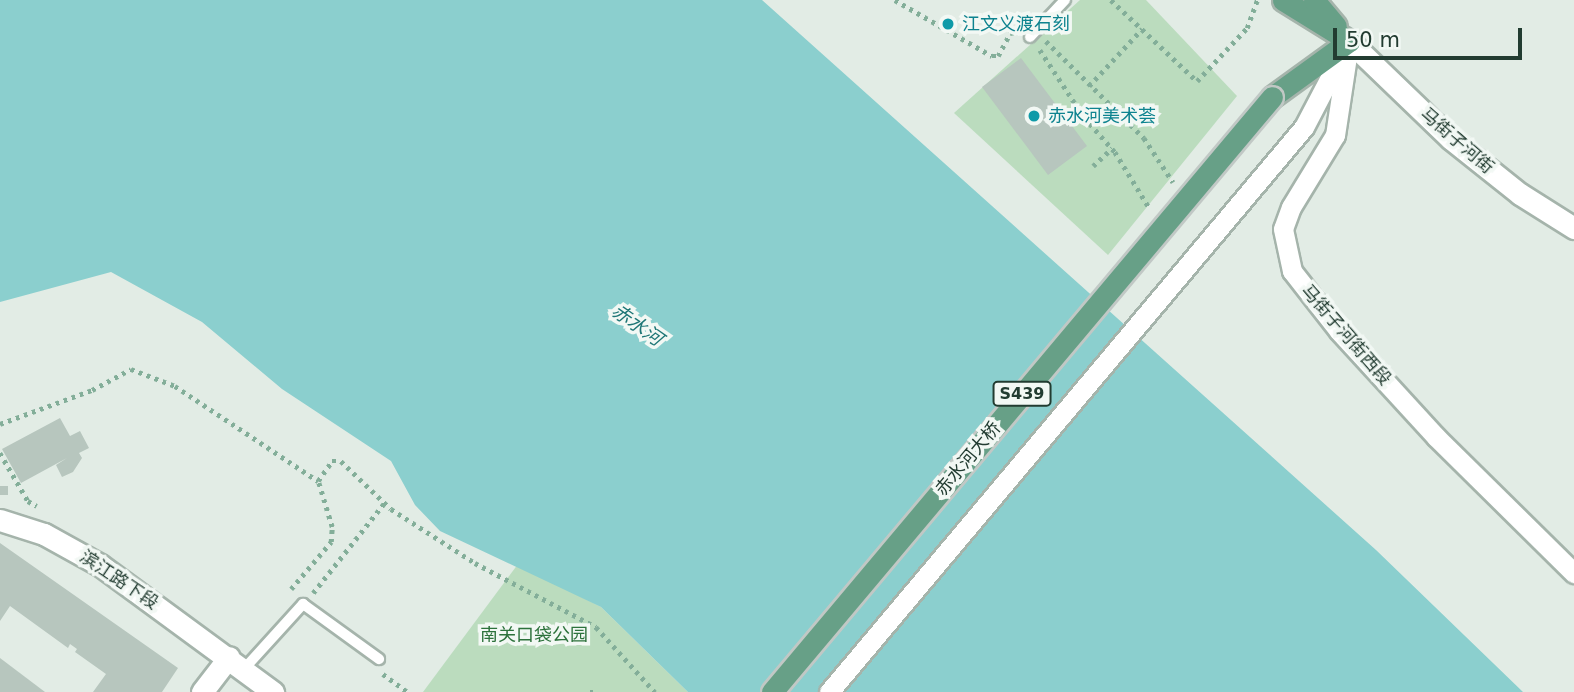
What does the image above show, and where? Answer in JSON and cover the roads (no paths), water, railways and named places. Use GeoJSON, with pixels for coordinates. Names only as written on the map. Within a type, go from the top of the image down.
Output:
{"type":"FeatureCollection","features":[{"type":"Feature","properties":{"kind":"main road"},"geometry":{"type":"LineString","coordinates":[[1283,0],[1349,41]]}},
{"type":"Feature","properties":{"kind":"main road"},"geometry":{"type":"LineString","coordinates":[[1314,0],[1349,41]]}},
{"type":"Feature","properties":{"kind":"main road","name":"赤水河大桥"},"geometry":{"type":"LineString","coordinates":[[772,692],[1272,97],[1349,41]]}},
{"type":"Feature","properties":{"kind":"street"},"geometry":{"type":"LineString","coordinates":[[829,692],[1304,127],[1349,41]]}},
{"type":"Feature","properties":{"kind":"street","name":"马街子河街"},"geometry":{"type":"LineString","coordinates":[[1349,41],[1451,139],[1520,194],[1574,228]]}},
{"type":"Feature","properties":{"kind":"street","name":"马街子河街西段"},"geometry":{"type":"LineString","coordinates":[[1349,41],[1335,135],[1291,207],[1283,229],[1292,271],[1339,331],[1436,437],[1574,573]]}},
{"type":"Feature","properties":{"kind":"street","name":"滨江路下段"},"geometry":{"type":"LineString","coordinates":[[0,520],[44,534],[100,565],[273,692]]}},
{"type":"Feature","properties":{"kind":"street"},"geometry":{"type":"LineString","coordinates":[[202,692],[236,663]]}},
{"type":"Feature","properties":{"kind":"lane"},"geometry":{"type":"LineString","coordinates":[[1033,34],[1065,0]]}},
{"type":"Feature","properties":{"kind":"lane"},"geometry":{"type":"LineString","coordinates":[[236,663],[303,604],[376,663]]}},
{"type":"Feature","properties":{"kind":"water","name":"赤水河"},"geometry":{"type":"Polygon","coordinates":[[[0,0],[762,0],[1376,550],[1523,692],[688,692],[601,607],[440,531],[415,505],[391,461],[282,389],[202,322],[111,272],[0,302],[0,0]]]}},
{"type":"Feature","properties":{"kind":"place","name":"江文义渡石刻"},"geometry":{"type":"Point","coordinates":[948,24]}},
{"type":"Feature","properties":{"kind":"place","name":"赤水河美术荟"},"geometry":{"type":"Point","coordinates":[1034,116]}},
{"type":"Feature","properties":{"kind":"park label","name":"南关口袋公园"},"geometry":{"type":"Point","coordinates":[534,635]}}]}
